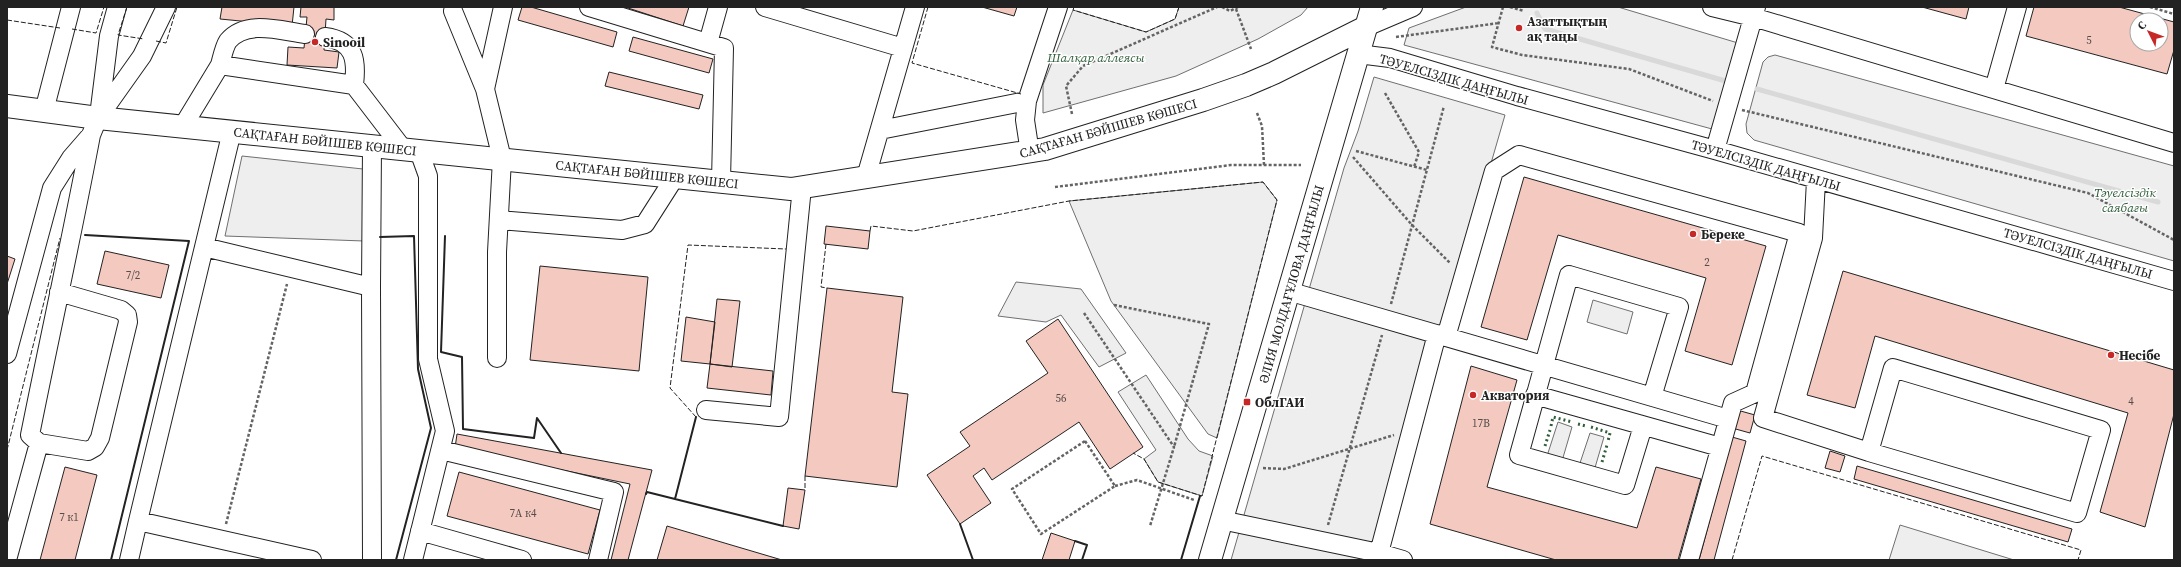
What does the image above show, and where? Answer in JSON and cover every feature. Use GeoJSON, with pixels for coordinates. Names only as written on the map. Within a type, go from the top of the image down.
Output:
{"type":"FeatureCollection","features":[{"type":"Feature","properties":{"kind":"main road","name":"САҚТАҒАН БӘЙІШЕВ КӨШЕСІ"},"geometry":{"type":"LineString","coordinates":[[1274,73],[1369,17]]}},
{"type":"Feature","properties":{"kind":"main road","name":"ӘЛИЯ МОЛДАҒҰЛОВА ДАҢҒЫЛЫ"},"geometry":{"type":"LineString","coordinates":[[1210,560],[1369,17]]}},
{"type":"Feature","properties":{"kind":"main road","name":"САҚТАҒАН БӘЙІШЕВ КӨШЕСІ"},"geometry":{"type":"LineString","coordinates":[[7,106],[44,111],[95,127],[183,126],[792,189],[1030,153],[1203,100],[1274,73],[1358,54]]}},
{"type":"Feature","properties":{"kind":"street"},"geometry":{"type":"LineString","coordinates":[[44,111],[72,7]]}},
{"type":"Feature","properties":{"kind":"street"},"geometry":{"type":"LineString","coordinates":[[59,292],[120,310],[126,314],[128,322],[100,438],[95,447],[88,451],[39,444],[30,435],[59,292],[72,239],[95,127],[109,36],[117,7]]}},
{"type":"Feature","properties":{"kind":"street"},"geometry":{"type":"LineString","coordinates":[[7,354],[52,188],[71,158],[95,127],[142,56],[166,7]]}},
{"type":"Feature","properties":{"kind":"street"},"geometry":{"type":"LineString","coordinates":[[485,89],[503,7]]}},
{"type":"Feature","properties":{"kind":"street"},"geometry":{"type":"LineString","coordinates":[[589,7],[724,48],[721,182]]}},
{"type":"Feature","properties":{"kind":"street"},"geometry":{"type":"LineString","coordinates":[[708,43],[718,7]]}},
{"type":"Feature","properties":{"kind":"street"},"geometry":{"type":"LineString","coordinates":[[765,7],[903,48]]}},
{"type":"Feature","properties":{"kind":"street"},"geometry":{"type":"LineString","coordinates":[[866,177],[915,7]]}},
{"type":"Feature","properties":{"kind":"street"},"geometry":{"type":"LineString","coordinates":[[1030,153],[1025,120],[1027,100],[1058,7]]}},
{"type":"Feature","properties":{"kind":"street"},"geometry":{"type":"LineString","coordinates":[[1369,17],[1413,7]]}},
{"type":"Feature","properties":{"kind":"street"},"geometry":{"type":"LineString","coordinates":[[1712,7],[1755,12],[1994,89],[2174,143]]}},
{"type":"Feature","properties":{"kind":"street"},"geometry":{"type":"LineString","coordinates":[[1994,89],[2017,7]]}},
{"type":"Feature","properties":{"kind":"street"},"geometry":{"type":"LineString","coordinates":[[453,11],[485,89],[502,159],[499,220],[497,358]]}},
{"type":"Feature","properties":{"kind":"street"},"geometry":{"type":"LineString","coordinates":[[1715,150],[1755,12]]}},
{"type":"Feature","properties":{"kind":"street"},"geometry":{"type":"LineString","coordinates":[[183,126],[220,65],[227,42],[241,30],[255,28],[306,34]]}},
{"type":"Feature","properties":{"kind":"street"},"geometry":{"type":"LineString","coordinates":[[325,37],[333,38],[350,47],[356,64],[354,85]]}},
{"type":"Feature","properties":{"kind":"street","name":"ТӘУЕЛСІЗДІК ДАҢҒЫЛЫ"},"geometry":{"type":"LineString","coordinates":[[1358,54],[1390,58],[1517,96],[1715,150],[2174,281]]}},
{"type":"Feature","properties":{"kind":"street"},"geometry":{"type":"LineString","coordinates":[[220,65],[354,85],[411,150],[428,176],[428,358],[445,431],[413,560]]}},
{"type":"Feature","properties":{"kind":"street"},"geometry":{"type":"LineString","coordinates":[[880,130],[1027,100]]}},
{"type":"Feature","properties":{"kind":"street"},"geometry":{"type":"LineString","coordinates":[[129,560],[232,131]]}},
{"type":"Feature","properties":{"kind":"street"},"geometry":{"type":"LineString","coordinates":[[372,146],[372,560]]}},
{"type":"Feature","properties":{"kind":"street"},"geometry":{"type":"LineString","coordinates":[[1378,557],[1412,429],[1442,336],[1464,277],[1494,171],[1519,155],[1806,236]]}},
{"type":"Feature","properties":{"kind":"street"},"geometry":{"type":"LineString","coordinates":[[499,220],[622,230],[645,224],[675,177]]}},
{"type":"Feature","properties":{"kind":"street"},"geometry":{"type":"LineString","coordinates":[[1816,180],[1806,236],[1763,418],[1869,452],[2077,513],[2100,430],[1893,368],[1869,452]]}},
{"type":"Feature","properties":{"kind":"street"},"geometry":{"type":"LineString","coordinates":[[706,410],[779,417],[802,187]]}},
{"type":"Feature","properties":{"kind":"street"},"geometry":{"type":"LineString","coordinates":[[1689,560],[1733,403],[1755,393],[1806,236]]}},
{"type":"Feature","properties":{"kind":"street"},"geometry":{"type":"LineString","coordinates":[[204,247],[371,287]]}},
{"type":"Feature","properties":{"kind":"street"},"geometry":{"type":"LineString","coordinates":[[1643,426],[1625,485],[1519,455],[1569,275],[1678,307],[1652,397]]}},
{"type":"Feature","properties":{"kind":"street"},"geometry":{"type":"LineString","coordinates":[[1288,291],[1728,420]]}},
{"type":"Feature","properties":{"kind":"street"},"geometry":{"type":"LineString","coordinates":[[1536,395],[1720,447]]}},
{"type":"Feature","properties":{"kind":"street"},"geometry":{"type":"LineString","coordinates":[[7,560],[39,444]]}},
{"type":"Feature","properties":{"kind":"street"},"geometry":{"type":"LineString","coordinates":[[441,450],[614,492],[598,560]]}},
{"type":"Feature","properties":{"kind":"street"},"geometry":{"type":"LineString","coordinates":[[1221,520],[1378,557],[1403,560]]}},
{"type":"Feature","properties":{"kind":"street"},"geometry":{"type":"LineString","coordinates":[[138,521],[312,560]]}},
{"type":"Feature","properties":{"kind":"street"},"geometry":{"type":"LineString","coordinates":[[420,531],[522,560]]}},
{"type":"Feature","properties":{"kind":"path"},"geometry":{"type":"LineString","coordinates":[[1072,114],[1066,86],[1083,66],[1217,7]]}},
{"type":"Feature","properties":{"kind":"path"},"geometry":{"type":"LineString","coordinates":[[1222,7],[1230,11],[1237,8],[1251,49]]}},
{"type":"Feature","properties":{"kind":"path"},"geometry":{"type":"LineString","coordinates":[[1503,7],[1492,47],[1522,55],[1629,69],[1727,106],[2088,194],[2174,240]]}},
{"type":"Feature","properties":{"kind":"path"},"geometry":{"type":"LineString","coordinates":[[1510,7],[1524,11]]}},
{"type":"Feature","properties":{"kind":"path"},"geometry":{"type":"LineString","coordinates":[[2150,7],[2174,14]]}},
{"type":"Feature","properties":{"kind":"path"},"geometry":{"type":"LineString","coordinates":[[1396,37],[1499,23]]}},
{"type":"Feature","properties":{"kind":"path"},"geometry":{"type":"LineString","coordinates":[[1385,94],[1419,152],[1414,166]]}},
{"type":"Feature","properties":{"kind":"path"},"geometry":{"type":"LineString","coordinates":[[1257,113],[1262,126],[1264,165]]}},
{"type":"Feature","properties":{"kind":"path"},"geometry":{"type":"LineString","coordinates":[[1356,151],[1427,170]]}},
{"type":"Feature","properties":{"kind":"path"},"geometry":{"type":"LineString","coordinates":[[1353,157],[1412,225],[1464,277]]}},
{"type":"Feature","properties":{"kind":"path"},"geometry":{"type":"LineString","coordinates":[[1055,187],[1231,165],[1301,165]]}},
{"type":"Feature","properties":{"kind":"path"},"geometry":{"type":"LineString","coordinates":[[222,540],[291,268]]}},
{"type":"Feature","properties":{"kind":"path"},"geometry":{"type":"LineString","coordinates":[[1114,305],[1209,324],[1150,526]]}},
{"type":"Feature","properties":{"kind":"path"},"geometry":{"type":"LineString","coordinates":[[1084,313],[1174,447]]}},
{"type":"Feature","properties":{"kind":"path"},"geometry":{"type":"LineString","coordinates":[[1263,468],[1284,469],[1412,429]]}},
{"type":"Feature","properties":{"kind":"path"},"geometry":{"type":"LineString","coordinates":[[1115,486],[1085,441],[1012,489],[1041,534],[1115,486],[1137,480],[1194,500]]}},
{"type":"Feature","properties":{"kind":"green space","name":"Шалқар аллеясы"},"geometry":{"type":"Polygon","coordinates":[[[1179,7],[1308,7],[1301,15],[1258,39],[1176,76],[1043,113],[1043,85],[1073,10],[1146,32],[1175,19],[1179,7]]]}},
{"type":"Feature","properties":{"kind":"green space"},"geometry":{"type":"Polygon","coordinates":[[[1466,7],[1618,7],[1738,43],[1712,129],[1404,45],[1409,28],[1466,7]]]}},
{"type":"Feature","properties":{"kind":"green space","name":"Тәуелсіздік саябағы"},"geometry":{"type":"Polygon","coordinates":[[[1775,55],[2174,166],[2174,261],[1754,140],[1747,133],[1746,124],[1763,62],[1768,57],[1775,55]]]}},
{"type":"Feature","properties":{"kind":"green space"},"geometry":{"type":"Polygon","coordinates":[[[1374,77],[1505,115],[1376,560],[1231,560],[1344,168],[1358,131],[1374,77]]]}},
{"type":"Feature","properties":{"kind":"green space"},"geometry":{"type":"Polygon","coordinates":[[[242,156],[363,169],[364,241],[225,236],[242,156]]]}},
{"type":"Feature","properties":{"kind":"green space"},"geometry":{"type":"Polygon","coordinates":[[[1263,182],[1277,200],[1217,438],[1208,434],[1111,301],[1069,201],[1263,182]]]}},
{"type":"Feature","properties":{"kind":"green space"},"geometry":{"type":"Polygon","coordinates":[[[1016,282],[1081,289],[1126,353],[1099,367],[1061,315],[1046,322],[998,316],[1016,282]]]}},
{"type":"Feature","properties":{"kind":"green space"},"geometry":{"type":"Polygon","coordinates":[[[1593,300],[1633,312],[1627,334],[1587,322],[1593,300]]]}},
{"type":"Feature","properties":{"kind":"green space"},"geometry":{"type":"Polygon","coordinates":[[[1146,375],[1188,439],[1199,451],[1213,456],[1202,496],[1158,482],[1144,459],[1156,450],[1118,392],[1146,375]]]}},
{"type":"Feature","properties":{"kind":"green space"},"geometry":{"type":"Polygon","coordinates":[[[1558,422],[1572,427],[1562,461],[1547,456],[1558,422]]]}},
{"type":"Feature","properties":{"kind":"green space"},"geometry":{"type":"Polygon","coordinates":[[[1590,433],[1604,437],[1594,471],[1579,466],[1590,433]]]}},
{"type":"Feature","properties":{"kind":"green space"},"geometry":{"type":"Polygon","coordinates":[[[1900,525],[2014,560],[1889,560],[1900,525]]]}},
{"type":"Feature","properties":{"kind":"building"},"geometry":{"type":"Polygon","coordinates":[[[222,7],[294,7],[292,26],[220,19],[222,7]]]}},
{"type":"Feature","properties":{"kind":"building","name":"Sinooil"},"geometry":{"type":"Polygon","coordinates":[[[301,7],[334,7],[334,20],[326,19],[324,50],[339,52],[337,68],[287,65],[288,47],[304,48],[307,17],[300,17],[301,7]]]}},
{"type":"Feature","properties":{"kind":"building"},"geometry":{"type":"Polygon","coordinates":[[[522,7],[531,7],[617,32],[613,47],[518,20],[522,7]]]}},
{"type":"Feature","properties":{"kind":"building"},"geometry":{"type":"Polygon","coordinates":[[[625,7],[689,7],[683,26],[625,7]]]}},
{"type":"Feature","properties":{"kind":"building"},"geometry":{"type":"Polygon","coordinates":[[[982,7],[1017,7],[1014,16],[982,7]]]}},
{"type":"Feature","properties":{"kind":"building"},"geometry":{"type":"Polygon","coordinates":[[[1922,7],[1969,7],[1966,19],[1922,7]]]}},
{"type":"Feature","properties":{"kind":"building"},"geometry":{"type":"Polygon","coordinates":[[[2034,7],[2119,7],[2137,12],[2129,12],[2129,52],[2169,52],[2169,21],[2174,22],[2174,50],[2167,74],[2026,36],[2034,7]]]}},
{"type":"Feature","properties":{"kind":"building"},"geometry":{"type":"Polygon","coordinates":[[[633,37],[713,59],[709,73],[629,51],[633,37]]]}},
{"type":"Feature","properties":{"kind":"building"},"geometry":{"type":"Polygon","coordinates":[[[609,72],[703,95],[699,109],[605,86],[609,72]]]}},
{"type":"Feature","properties":{"kind":"building"},"geometry":{"type":"Polygon","coordinates":[[[1524,177],[1766,246],[1732,365],[1685,351],[1706,278],[1558,235],[1527,340],[1481,327],[1524,177]]]}},
{"type":"Feature","properties":{"kind":"building"},"geometry":{"type":"Polygon","coordinates":[[[826,226],[870,231],[868,249],[824,244],[826,226]]]}},
{"type":"Feature","properties":{"kind":"building"},"geometry":{"type":"Polygon","coordinates":[[[105,251],[169,265],[161,298],[97,284],[105,251]]]}},
{"type":"Feature","properties":{"kind":"building"},"geometry":{"type":"Polygon","coordinates":[[[7,256],[15,259],[7,284],[7,256]]]}},
{"type":"Feature","properties":{"kind":"building"},"geometry":{"type":"Polygon","coordinates":[[[540,266],[648,277],[639,371],[530,360],[540,266]]]}},
{"type":"Feature","properties":{"kind":"building"},"geometry":{"type":"Polygon","coordinates":[[[1843,271],[2174,370],[2174,414],[2145,527],[2100,512],[2128,413],[1875,336],[1855,408],[1807,395],[1843,271]]]}},
{"type":"Feature","properties":{"kind":"building"},"geometry":{"type":"Polygon","coordinates":[[[827,288],[903,297],[892,392],[908,394],[897,487],[805,476],[827,288]]]}},
{"type":"Feature","properties":{"kind":"building"},"geometry":{"type":"Polygon","coordinates":[[[717,299],[740,301],[732,367],[710,364],[717,299]]]}},
{"type":"Feature","properties":{"kind":"building"},"geometry":{"type":"Polygon","coordinates":[[[686,317],[715,322],[710,364],[681,361],[686,317]]]}},
{"type":"Feature","properties":{"kind":"building"},"geometry":{"type":"Polygon","coordinates":[[[1058,319],[1143,447],[1110,469],[1079,422],[992,480],[984,468],[973,476],[991,503],[960,524],[927,475],[970,446],[960,432],[1048,373],[1026,341],[1058,319]]]}},
{"type":"Feature","properties":{"kind":"building"},"geometry":{"type":"Polygon","coordinates":[[[710,364],[773,371],[771,395],[707,388],[710,364]]]}},
{"type":"Feature","properties":{"kind":"building"},"geometry":{"type":"Polygon","coordinates":[[[1471,366],[1517,380],[1487,487],[1637,528],[1656,467],[1701,479],[1678,560],[1556,560],[1430,524],[1471,366]]]}},
{"type":"Feature","properties":{"kind":"building"},"geometry":{"type":"Polygon","coordinates":[[[1737,410],[1755,415],[1750,433],[1732,428],[1737,410]]]}},
{"type":"Feature","properties":{"kind":"building"},"geometry":{"type":"Polygon","coordinates":[[[457,434],[652,470],[628,560],[611,560],[630,484],[455,448],[457,434]]]}},
{"type":"Feature","properties":{"kind":"building"},"geometry":{"type":"Polygon","coordinates":[[[1732,437],[1746,441],[1714,560],[1699,560],[1732,437]]]}},
{"type":"Feature","properties":{"kind":"building"},"geometry":{"type":"Polygon","coordinates":[[[1830,451],[1845,456],[1840,472],[1825,468],[1830,451]]]}},
{"type":"Feature","properties":{"kind":"building"},"geometry":{"type":"Polygon","coordinates":[[[1857,466],[2072,529],[2068,542],[1854,479],[1857,466]]]}},
{"type":"Feature","properties":{"kind":"building"},"geometry":{"type":"Polygon","coordinates":[[[65,467],[97,475],[75,560],[40,560],[65,467]]]}},
{"type":"Feature","properties":{"kind":"building"},"geometry":{"type":"Polygon","coordinates":[[[459,472],[600,510],[588,554],[447,516],[459,472]]]}},
{"type":"Feature","properties":{"kind":"building"},"geometry":{"type":"Polygon","coordinates":[[[788,488],[805,490],[799,529],[783,526],[788,488]]]}},
{"type":"Feature","properties":{"kind":"building"},"geometry":{"type":"Polygon","coordinates":[[[667,526],[782,560],[657,560],[667,526]]]}},
{"type":"Feature","properties":{"kind":"building"},"geometry":{"type":"Polygon","coordinates":[[[1051,533],[1075,541],[1069,560],[1042,560],[1051,533]]]}},
{"type":"Feature","properties":{"kind":"waterway"},"geometry":{"type":"LineString","coordinates":[[1537,13],[1545,29],[1729,82]]}},
{"type":"Feature","properties":{"kind":"waterway"},"geometry":{"type":"LineString","coordinates":[[1757,89],[2158,202]]}},
{"type":"Feature","properties":{"kind":"hedge"},"geometry":{"type":"LineString","coordinates":[[1551,426],[1553,417],[1572,422]]}},
{"type":"Feature","properties":{"kind":"hedge"},"geometry":{"type":"LineString","coordinates":[[1578,424],[1586,426]]}},
{"type":"Feature","properties":{"kind":"hedge"},"geometry":{"type":"LineString","coordinates":[[1591,427],[1610,433],[1608,441]]}},
{"type":"Feature","properties":{"kind":"hedge"},"geometry":{"type":"LineString","coordinates":[[1545,446],[1550,430]]}},
{"type":"Feature","properties":{"kind":"hedge"},"geometry":{"type":"LineString","coordinates":[[1602,462],[1607,445]]}},
{"type":"Feature","properties":{"kind":"fence"},"geometry":{"type":"LineString","coordinates":[[72,29],[96,33],[104,7]]}},
{"type":"Feature","properties":{"kind":"fence"},"geometry":{"type":"LineString","coordinates":[[127,7],[118,35],[144,39]]}},
{"type":"Feature","properties":{"kind":"fence"},"geometry":{"type":"LineString","coordinates":[[156,41],[166,43],[177,7]]}},
{"type":"Feature","properties":{"kind":"fence"},"geometry":{"type":"LineString","coordinates":[[928,7],[912,63],[1021,94]]}},
{"type":"Feature","properties":{"kind":"fence"},"geometry":{"type":"LineString","coordinates":[[1074,7],[1073,10],[1146,32],[1175,19],[1179,7]]}},
{"type":"Feature","properties":{"kind":"fence"},"geometry":{"type":"LineString","coordinates":[[7,20],[60,28]]}},
{"type":"Feature","properties":{"kind":"fence"},"geometry":{"type":"LineString","coordinates":[[870,231],[871,226],[913,231],[1069,201],[1263,182],[1277,200],[1202,496],[1158,482],[1144,459],[1133,453]]}},
{"type":"Feature","properties":{"kind":"fence"},"geometry":{"type":"LineString","coordinates":[[7,450],[60,238]]}},
{"type":"Feature","properties":{"kind":"fence"},"geometry":{"type":"LineString","coordinates":[[826,244],[821,287],[827,288]]}},
{"type":"Feature","properties":{"kind":"fence"},"geometry":{"type":"LineString","coordinates":[[696,417],[670,388],[688,245],[786,249]]}},
{"type":"Feature","properties":{"kind":"fence"},"geometry":{"type":"LineString","coordinates":[[1732,560],[1762,456],[2081,550],[2078,560]]}},
{"type":"Feature","properties":{"kind":"fence"},"geometry":{"type":"LineString","coordinates":[[805,476],[805,490]]}},
{"type":"Feature","properties":{"kind":"wall"},"geometry":{"type":"LineString","coordinates":[[85,235],[189,241],[111,560]]}},
{"type":"Feature","properties":{"kind":"wall"},"geometry":{"type":"LineString","coordinates":[[380,237],[414,236],[418,369],[431,428],[396,560]]}},
{"type":"Feature","properties":{"kind":"wall"},"geometry":{"type":"LineString","coordinates":[[445,236],[441,352],[462,357],[463,429],[534,438],[537,418],[561,453]]}},
{"type":"Feature","properties":{"kind":"wall"},"geometry":{"type":"LineString","coordinates":[[675,499],[696,417]]}},
{"type":"Feature","properties":{"kind":"wall"},"geometry":{"type":"LineString","coordinates":[[646,494],[647,492],[783,526]]}},
{"type":"Feature","properties":{"kind":"wall"},"geometry":{"type":"LineString","coordinates":[[1181,560],[1200,496]]}},
{"type":"Feature","properties":{"kind":"wall"},"geometry":{"type":"LineString","coordinates":[[960,524],[973,560]]}},
{"type":"Feature","properties":{"kind":"wall"},"geometry":{"type":"LineString","coordinates":[[1075,541],[1087,545],[1082,560]]}},
{"type":"Feature","properties":{"kind":"place","name":"Азаттықтың ақ таңы"},"geometry":{"type":"Point","coordinates":[1519,28]}},
{"type":"Feature","properties":{"kind":"place","name":"Sinooil"},"geometry":{"type":"Point","coordinates":[315,42]}},
{"type":"Feature","properties":{"kind":"place","name":"Береке"},"geometry":{"type":"Point","coordinates":[1693,234]}},
{"type":"Feature","properties":{"kind":"place","name":"Несiбе"},"geometry":{"type":"Point","coordinates":[2111,355]}},
{"type":"Feature","properties":{"kind":"place","name":"Акватория"},"geometry":{"type":"Point","coordinates":[1473,395]}},
{"type":"Feature","properties":{"kind":"place","name":"ОблГАИ"},"geometry":{"type":"Point","coordinates":[1247,402]}}]}
